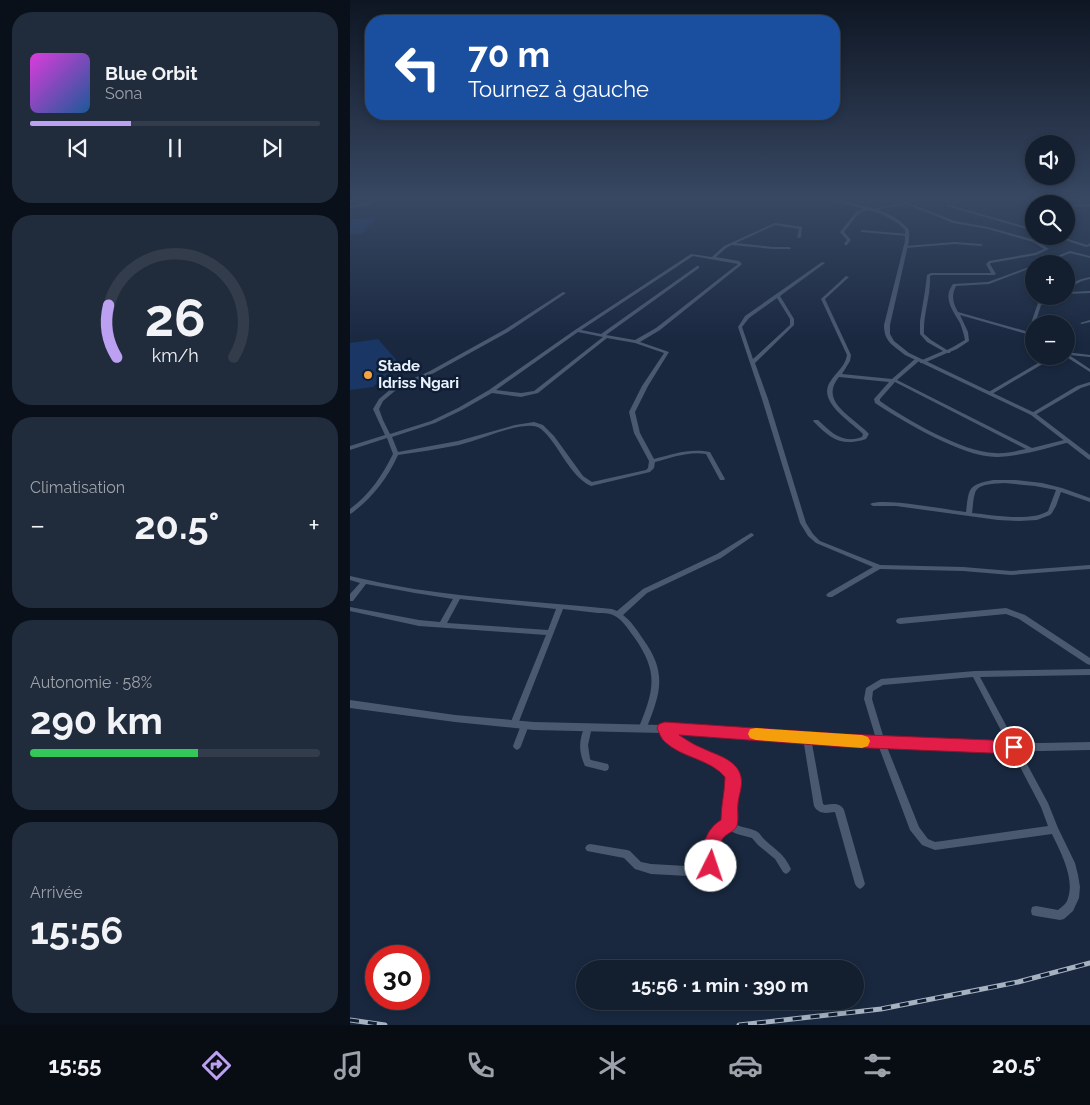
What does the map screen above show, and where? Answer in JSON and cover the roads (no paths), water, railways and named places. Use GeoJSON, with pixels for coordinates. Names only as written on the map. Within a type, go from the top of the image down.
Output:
{"type":"FeatureCollection","features":[{"type":"Feature","properties":{"kind":"street"},"geometry":{"type":"LineString","coordinates":[[714,258],[725,248]]}},
{"type":"Feature","properties":{"kind":"street"},"geometry":{"type":"LineString","coordinates":[[905,248],[887,330],[896,346],[920,361],[1033,414],[1090,458]]}},
{"type":"Feature","properties":{"kind":"street"},"geometry":{"type":"LineString","coordinates":[[948,352],[929,341],[922,334],[928,294],[928,276],[932,274],[994,274],[988,264],[990,262],[1036,254],[1045,251],[1046,248]]}},
{"type":"Feature","properties":{"kind":"street"},"geometry":{"type":"LineString","coordinates":[[1062,255],[1083,248]]}},
{"type":"Feature","properties":{"kind":"street"},"geometry":{"type":"LineString","coordinates":[[1070,252],[1090,257]]}},
{"type":"Feature","properties":{"kind":"street"},"geometry":{"type":"LineString","coordinates":[[350,448],[449,415],[491,391],[577,331],[693,255],[738,262],[740,264],[658,329],[636,342]]}},
{"type":"Feature","properties":{"kind":"street"},"geometry":{"type":"LineString","coordinates":[[823,263],[776,295],[747,317],[741,324],[743,339],[753,362],[803,523],[810,535],[818,542],[879,568],[963,569],[1010,573],[1090,568]]}},
{"type":"Feature","properties":{"kind":"street"},"geometry":{"type":"LineString","coordinates":[[491,391],[521,395],[536,392],[605,335],[698,267]]}},
{"type":"Feature","properties":{"kind":"street"},"geometry":{"type":"LineString","coordinates":[[1025,269],[989,283],[954,285],[950,292],[951,304],[965,325],[967,340],[964,344],[948,352],[920,361],[894,381],[877,399],[877,402],[954,444],[974,452],[989,455],[1010,454],[1068,441]]}},
{"type":"Feature","properties":{"kind":"street"},"geometry":{"type":"LineString","coordinates":[[816,421],[833,438],[840,441],[860,440],[866,436],[866,433],[832,402],[829,390],[830,385],[848,364],[849,355],[823,300],[824,296],[847,277]]}},
{"type":"Feature","properties":{"kind":"street"},"geometry":{"type":"LineString","coordinates":[[1075,283],[1090,278]]}},
{"type":"Feature","properties":{"kind":"street"},"geometry":{"type":"LineString","coordinates":[[1075,293],[1090,292]]}},
{"type":"Feature","properties":{"kind":"street"},"geometry":{"type":"LineString","coordinates":[[350,512],[364,501],[380,484],[396,454],[390,436],[378,418],[376,409],[381,400],[394,389],[432,372],[506,331],[564,293]]}},
{"type":"Feature","properties":{"kind":"street"},"geometry":{"type":"LineString","coordinates":[[753,362],[792,326],[792,319],[776,295]]}},
{"type":"Feature","properties":{"kind":"street"},"geometry":{"type":"LineString","coordinates":[[956,313],[1025,332]]}},
{"type":"Feature","properties":{"kind":"street"},"geometry":{"type":"LineString","coordinates":[[1082,323],[1090,322]]}},
{"type":"Feature","properties":{"kind":"street"},"geometry":{"type":"LineString","coordinates":[[396,454],[459,443],[518,426],[534,424],[541,426],[552,437],[582,477],[591,484],[648,471],[652,460],[637,433],[632,412],[645,386],[668,354],[660,348],[605,335],[577,331]]}},
{"type":"Feature","properties":{"kind":"street"},"geometry":{"type":"LineString","coordinates":[[1075,355],[1090,356]]}},
{"type":"Feature","properties":{"kind":"street"},"geometry":{"type":"LineString","coordinates":[[1075,360],[1090,370]]}},
{"type":"Feature","properties":{"kind":"street"},"geometry":{"type":"LineString","coordinates":[[990,393],[1038,365]]}},
{"type":"Feature","properties":{"kind":"street"},"geometry":{"type":"LineString","coordinates":[[838,375],[894,381],[1030,449]]}},
{"type":"Feature","properties":{"kind":"street"},"geometry":{"type":"LineString","coordinates":[[1033,414],[1079,387],[1090,383]]}},
{"type":"Feature","properties":{"kind":"street"},"geometry":{"type":"LineString","coordinates":[[652,460],[703,451],[708,453],[722,479]]}},
{"type":"Feature","properties":{"kind":"street"},"geometry":{"type":"LineString","coordinates":[[969,514],[972,490],[980,483],[1024,482],[1041,484],[1090,500]]}},
{"type":"Feature","properties":{"kind":"street"},"geometry":{"type":"LineString","coordinates":[[873,504],[894,503],[1008,518],[1040,517],[1050,511],[1059,490]]}},
{"type":"Feature","properties":{"kind":"street"},"geometry":{"type":"LineString","coordinates":[[618,614],[645,591],[719,556],[751,536]]}},
{"type":"Feature","properties":{"kind":"street"},"geometry":{"type":"LineString","coordinates":[[830,595],[879,568]]}},
{"type":"Feature","properties":{"kind":"street"},"geometry":{"type":"LineString","coordinates":[[350,578],[364,582],[458,596],[618,614],[624,619],[649,654],[657,680],[656,695],[643,727]]}},
{"type":"Feature","properties":{"kind":"street"},"geometry":{"type":"LineString","coordinates":[[350,599],[364,582]]}},
{"type":"Feature","properties":{"kind":"street"},"geometry":{"type":"LineString","coordinates":[[442,625],[458,596]]}},
{"type":"Feature","properties":{"kind":"street"},"geometry":{"type":"LineString","coordinates":[[514,724],[560,606]]}},
{"type":"Feature","properties":{"kind":"street"},"geometry":{"type":"LineString","coordinates":[[350,610],[442,625],[550,633]]}},
{"type":"Feature","properties":{"kind":"street"},"geometry":{"type":"LineString","coordinates":[[900,621],[1006,611],[1022,617],[1090,662]]}},
{"type":"Feature","properties":{"kind":"street"},"geometry":{"type":"LineString","coordinates":[[1054,829],[946,845],[935,846],[925,842],[915,830],[881,742],[868,699],[869,690],[881,682],[975,674],[1090,672]]}},
{"type":"Feature","properties":{"kind":"street"},"geometry":{"type":"LineString","coordinates":[[975,674],[1045,806],[1054,829],[1075,870],[1080,886],[1080,892],[1074,906],[1060,915],[1036,910]]}},
{"type":"Feature","properties":{"kind":"street"},"geometry":{"type":"LineString","coordinates":[[350,704],[438,717],[525,725],[643,727],[881,742],[1014,747],[1090,746]]}},
{"type":"Feature","properties":{"kind":"street"},"geometry":{"type":"LineString","coordinates":[[517,746],[525,725]]}},
{"type":"Feature","properties":{"kind":"street"},"geometry":{"type":"LineString","coordinates":[[588,727],[584,740],[584,756],[588,763],[605,766]]}},
{"type":"Feature","properties":{"kind":"street"},"geometry":{"type":"LineString","coordinates":[[665,728],[670,738],[722,764],[730,771],[733,777],[733,788],[729,804],[729,824],[733,829],[755,834],[761,842],[782,859],[786,869]]}},
{"type":"Feature","properties":{"kind":"street"},"geometry":{"type":"LineString","coordinates":[[807,738],[819,806],[823,809],[837,808],[839,810],[860,884]]}},
{"type":"Feature","properties":{"kind":"street"},"geometry":{"type":"LineString","coordinates":[[590,848],[627,854],[638,866],[651,869],[707,872],[711,866],[713,841],[720,829],[729,824]]}},
{"type":"Feature","properties":{"kind":"railway"},"geometry":{"type":"LineString","coordinates":[[739,1025],[881,1009],[1018,982],[1090,963]]}},
{"type":"Feature","properties":{"kind":"railway"},"geometry":{"type":"LineString","coordinates":[[350,1020],[385,1025]]}},
{"type":"Feature","properties":{"kind":"place","name":"Stade Idriss Ngari"},"geometry":{"type":"Point","coordinates":[368,375]}}]}
